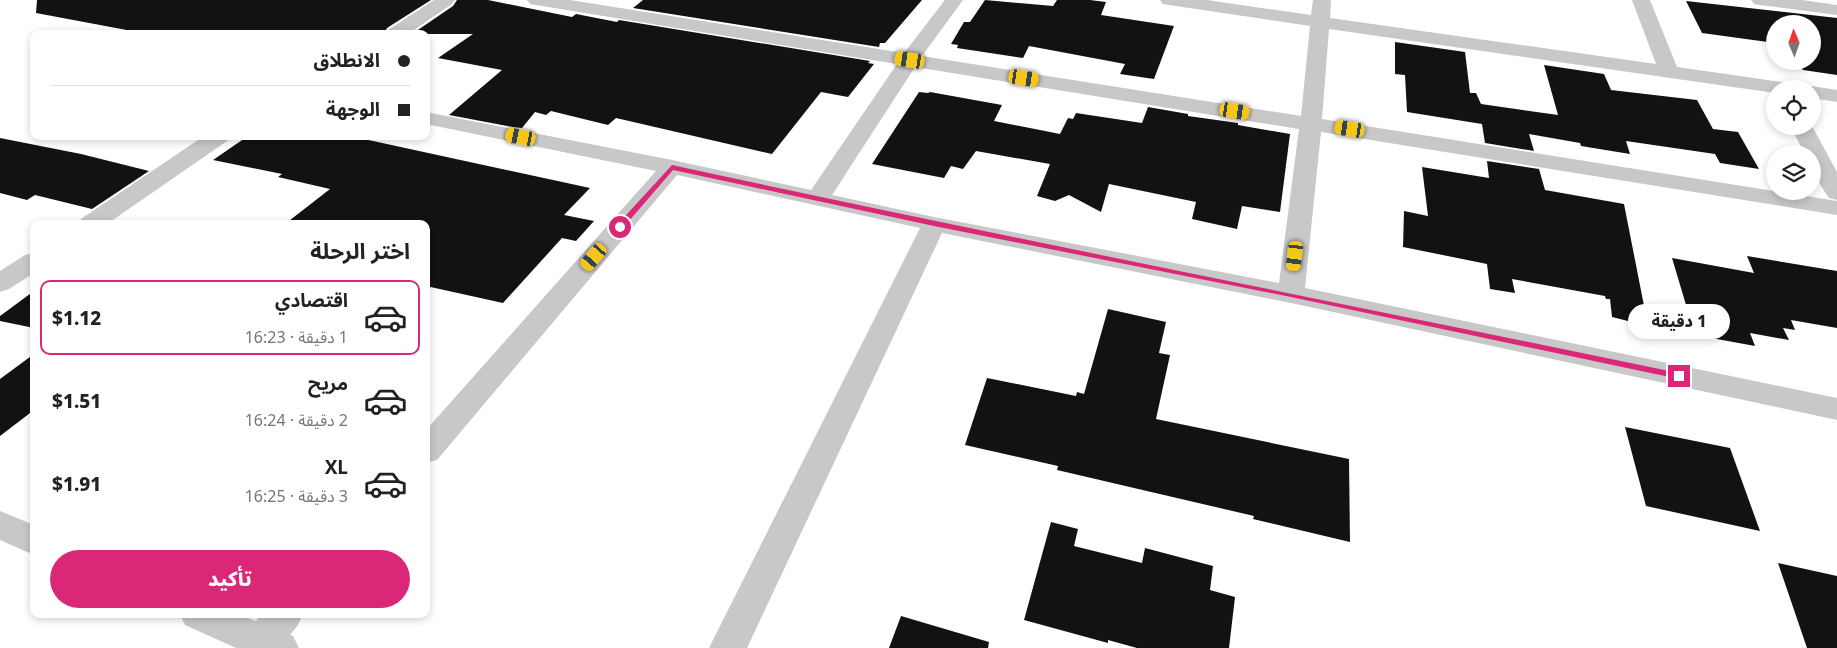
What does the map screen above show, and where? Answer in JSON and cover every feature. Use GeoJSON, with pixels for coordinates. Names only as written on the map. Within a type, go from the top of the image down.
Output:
{"type":"FeatureCollection","features":[{"type":"Feature","properties":{"kind":"street"},"geometry":{"type":"LineString","coordinates":[[401,30],[446,0]]}},
{"type":"Feature","properties":{"kind":"street"},"geometry":{"type":"LineString","coordinates":[[536,0],[1837,208]]}},
{"type":"Feature","properties":{"kind":"street"},"geometry":{"type":"LineString","coordinates":[[818,198],[910,60],[954,0]]}},
{"type":"Feature","properties":{"kind":"street"},"geometry":{"type":"LineString","coordinates":[[1169,0],[1766,86]]}},
{"type":"Feature","properties":{"kind":"street"},"geometry":{"type":"LineString","coordinates":[[1291,294],[1322,22],[1322,0]]}},
{"type":"Feature","properties":{"kind":"street"},"geometry":{"type":"LineString","coordinates":[[1641,0],[1669,72]]}},
{"type":"Feature","properties":{"kind":"street"},"geometry":{"type":"LineString","coordinates":[[1760,0],[1837,10]]}},
{"type":"Feature","properties":{"kind":"street"},"geometry":{"type":"LineString","coordinates":[[1821,93],[1837,96]]}},
{"type":"Feature","properties":{"kind":"street"},"geometry":{"type":"LineString","coordinates":[[430,119],[672,167],[934,224],[1291,294],[1837,409]]}},
{"type":"Feature","properties":{"kind":"street"},"geometry":{"type":"LineString","coordinates":[[1806,135],[1837,192]]}},
{"type":"Feature","properties":{"kind":"street"},"geometry":{"type":"LineString","coordinates":[[96,220],[213,140]]}},
{"type":"Feature","properties":{"kind":"street"},"geometry":{"type":"LineString","coordinates":[[430,446],[672,167]]}},
{"type":"Feature","properties":{"kind":"street"},"geometry":{"type":"LineString","coordinates":[[728,648],[934,224]]}},
{"type":"Feature","properties":{"kind":"street"},"geometry":{"type":"LineString","coordinates":[[0,283],[30,264]]}},
{"type":"Feature","properties":{"kind":"street"},"geometry":{"type":"LineString","coordinates":[[0,526],[30,539]]}},
{"type":"Feature","properties":{"kind":"street"},"geometry":{"type":"LineString","coordinates":[[206,618],[266,646],[283,618]]}},
{"type":"Feature","properties":{"kind":"building"},"geometry":{"type":"Polygon","coordinates":[[[37,0],[431,0],[386,30],[127,30],[36,13],[37,0]]]}},
{"type":"Feature","properties":{"kind":"building"},"geometry":{"type":"Polygon","coordinates":[[[457,0],[488,0],[572,17],[576,14],[617,22],[619,20],[870,61],[868,63],[874,64],[848,97],[821,92],[772,154],[616,118],[608,125],[551,111],[546,115],[535,112],[522,128],[513,127],[449,115],[502,70],[438,58],[473,34],[430,34],[430,30],[418,30],[453,6],[457,0]]]}},
{"type":"Feature","properties":{"kind":"building"},"geometry":{"type":"Polygon","coordinates":[[[643,0],[922,0],[885,43],[880,43],[879,47],[633,8],[643,0]]]}},
{"type":"Feature","properties":{"kind":"building"},"geometry":{"type":"Polygon","coordinates":[[[985,0],[1053,6],[1057,0],[1106,2],[1101,15],[1174,26],[1154,79],[1120,74],[1125,64],[1029,46],[1023,58],[957,48],[958,45],[951,44],[964,22],[970,22],[985,0]]]}},
{"type":"Feature","properties":{"kind":"building"},"geometry":{"type":"Polygon","coordinates":[[[1686,1],[1810,15],[1766,15],[1766,42],[1702,33],[1686,1]]]}},
{"type":"Feature","properties":{"kind":"building"},"geometry":{"type":"Polygon","coordinates":[[[1821,16],[1837,18],[1837,75],[1803,70],[1821,70],[1821,16]]]}},
{"type":"Feature","properties":{"kind":"building"},"geometry":{"type":"Polygon","coordinates":[[[1395,42],[1465,52],[1470,93],[1476,93],[1481,104],[1558,115],[1544,65],[1604,74],[1611,90],[1697,100],[1713,129],[1738,132],[1759,169],[1720,163],[1715,154],[1626,141],[1630,154],[1581,146],[1580,143],[1529,134],[1534,151],[1485,143],[1482,124],[1407,112],[1405,75],[1395,74],[1395,42]]]}},
{"type":"Feature","properties":{"kind":"building"},"geometry":{"type":"Polygon","coordinates":[[[919,92],[930,92],[1002,105],[994,121],[1060,134],[1068,118],[1073,119],[1076,113],[1142,123],[1148,107],[1290,134],[1280,212],[1242,206],[1237,229],[1192,219],[1196,202],[1109,184],[1101,212],[1069,195],[1055,201],[1037,196],[1050,164],[976,151],[963,169],[951,166],[944,178],[872,164],[919,92]]]}},
{"type":"Feature","properties":{"kind":"building"},"geometry":{"type":"Polygon","coordinates":[[[0,138],[81,154],[149,171],[92,209],[35,195],[27,200],[0,193],[0,138]]]}},
{"type":"Feature","properties":{"kind":"building"},"geometry":{"type":"Polygon","coordinates":[[[242,140],[368,140],[590,188],[564,215],[594,221],[576,241],[562,238],[503,303],[430,287],[430,220],[290,220],[330,189],[278,177],[282,174],[213,160],[242,140]]]}},
{"type":"Feature","properties":{"kind":"building"},"geometry":{"type":"Polygon","coordinates":[[[1487,161],[1539,169],[1545,190],[1624,204],[1648,326],[1612,317],[1610,299],[1606,299],[1605,296],[1512,279],[1515,293],[1490,289],[1487,264],[1403,247],[1404,211],[1428,216],[1422,167],[1489,178],[1487,161]]]}},
{"type":"Feature","properties":{"kind":"building"},"geometry":{"type":"Polygon","coordinates":[[[1747,256],[1837,271],[1837,328],[1791,320],[1795,330],[1783,328],[1789,340],[1750,333],[1755,346],[1695,335],[1672,258],[1754,273],[1747,256]]]}},
{"type":"Feature","properties":{"kind":"building"},"geometry":{"type":"Polygon","coordinates":[[[30,294],[30,327],[0,321],[0,316],[30,294]]]}},
{"type":"Feature","properties":{"kind":"building"},"geometry":{"type":"Polygon","coordinates":[[[1108,309],[1166,322],[1159,353],[1170,355],[1156,419],[1349,459],[1350,542],[1253,519],[1254,516],[1057,470],[1058,466],[965,445],[987,378],[1076,396],[1077,392],[1084,394],[1108,309]]]}},
{"type":"Feature","properties":{"kind":"building"},"geometry":{"type":"Polygon","coordinates":[[[30,357],[30,413],[0,436],[0,379],[30,357]]]}},
{"type":"Feature","properties":{"kind":"building"},"geometry":{"type":"Polygon","coordinates":[[[1625,427],[1730,448],[1760,531],[1646,506],[1625,427]]]}},
{"type":"Feature","properties":{"kind":"building"},"geometry":{"type":"Polygon","coordinates":[[[1051,522],[1078,529],[1074,546],[1142,563],[1145,548],[1213,566],[1210,590],[1235,597],[1229,648],[1137,648],[1108,640],[1108,643],[1024,620],[1051,522]]]}},
{"type":"Feature","properties":{"kind":"building"},"geometry":{"type":"Polygon","coordinates":[[[1778,563],[1837,576],[1837,648],[1807,648],[1778,563]]]}},
{"type":"Feature","properties":{"kind":"building"},"geometry":{"type":"Polygon","coordinates":[[[901,616],[989,642],[988,648],[889,648],[901,616]]]}},
{"type":"Feature","properties":{"kind":"route"},"geometry":{"type":"LineString","coordinates":[[620,227],[672,167],[934,224],[1291,294],[1679,376]]}}]}
